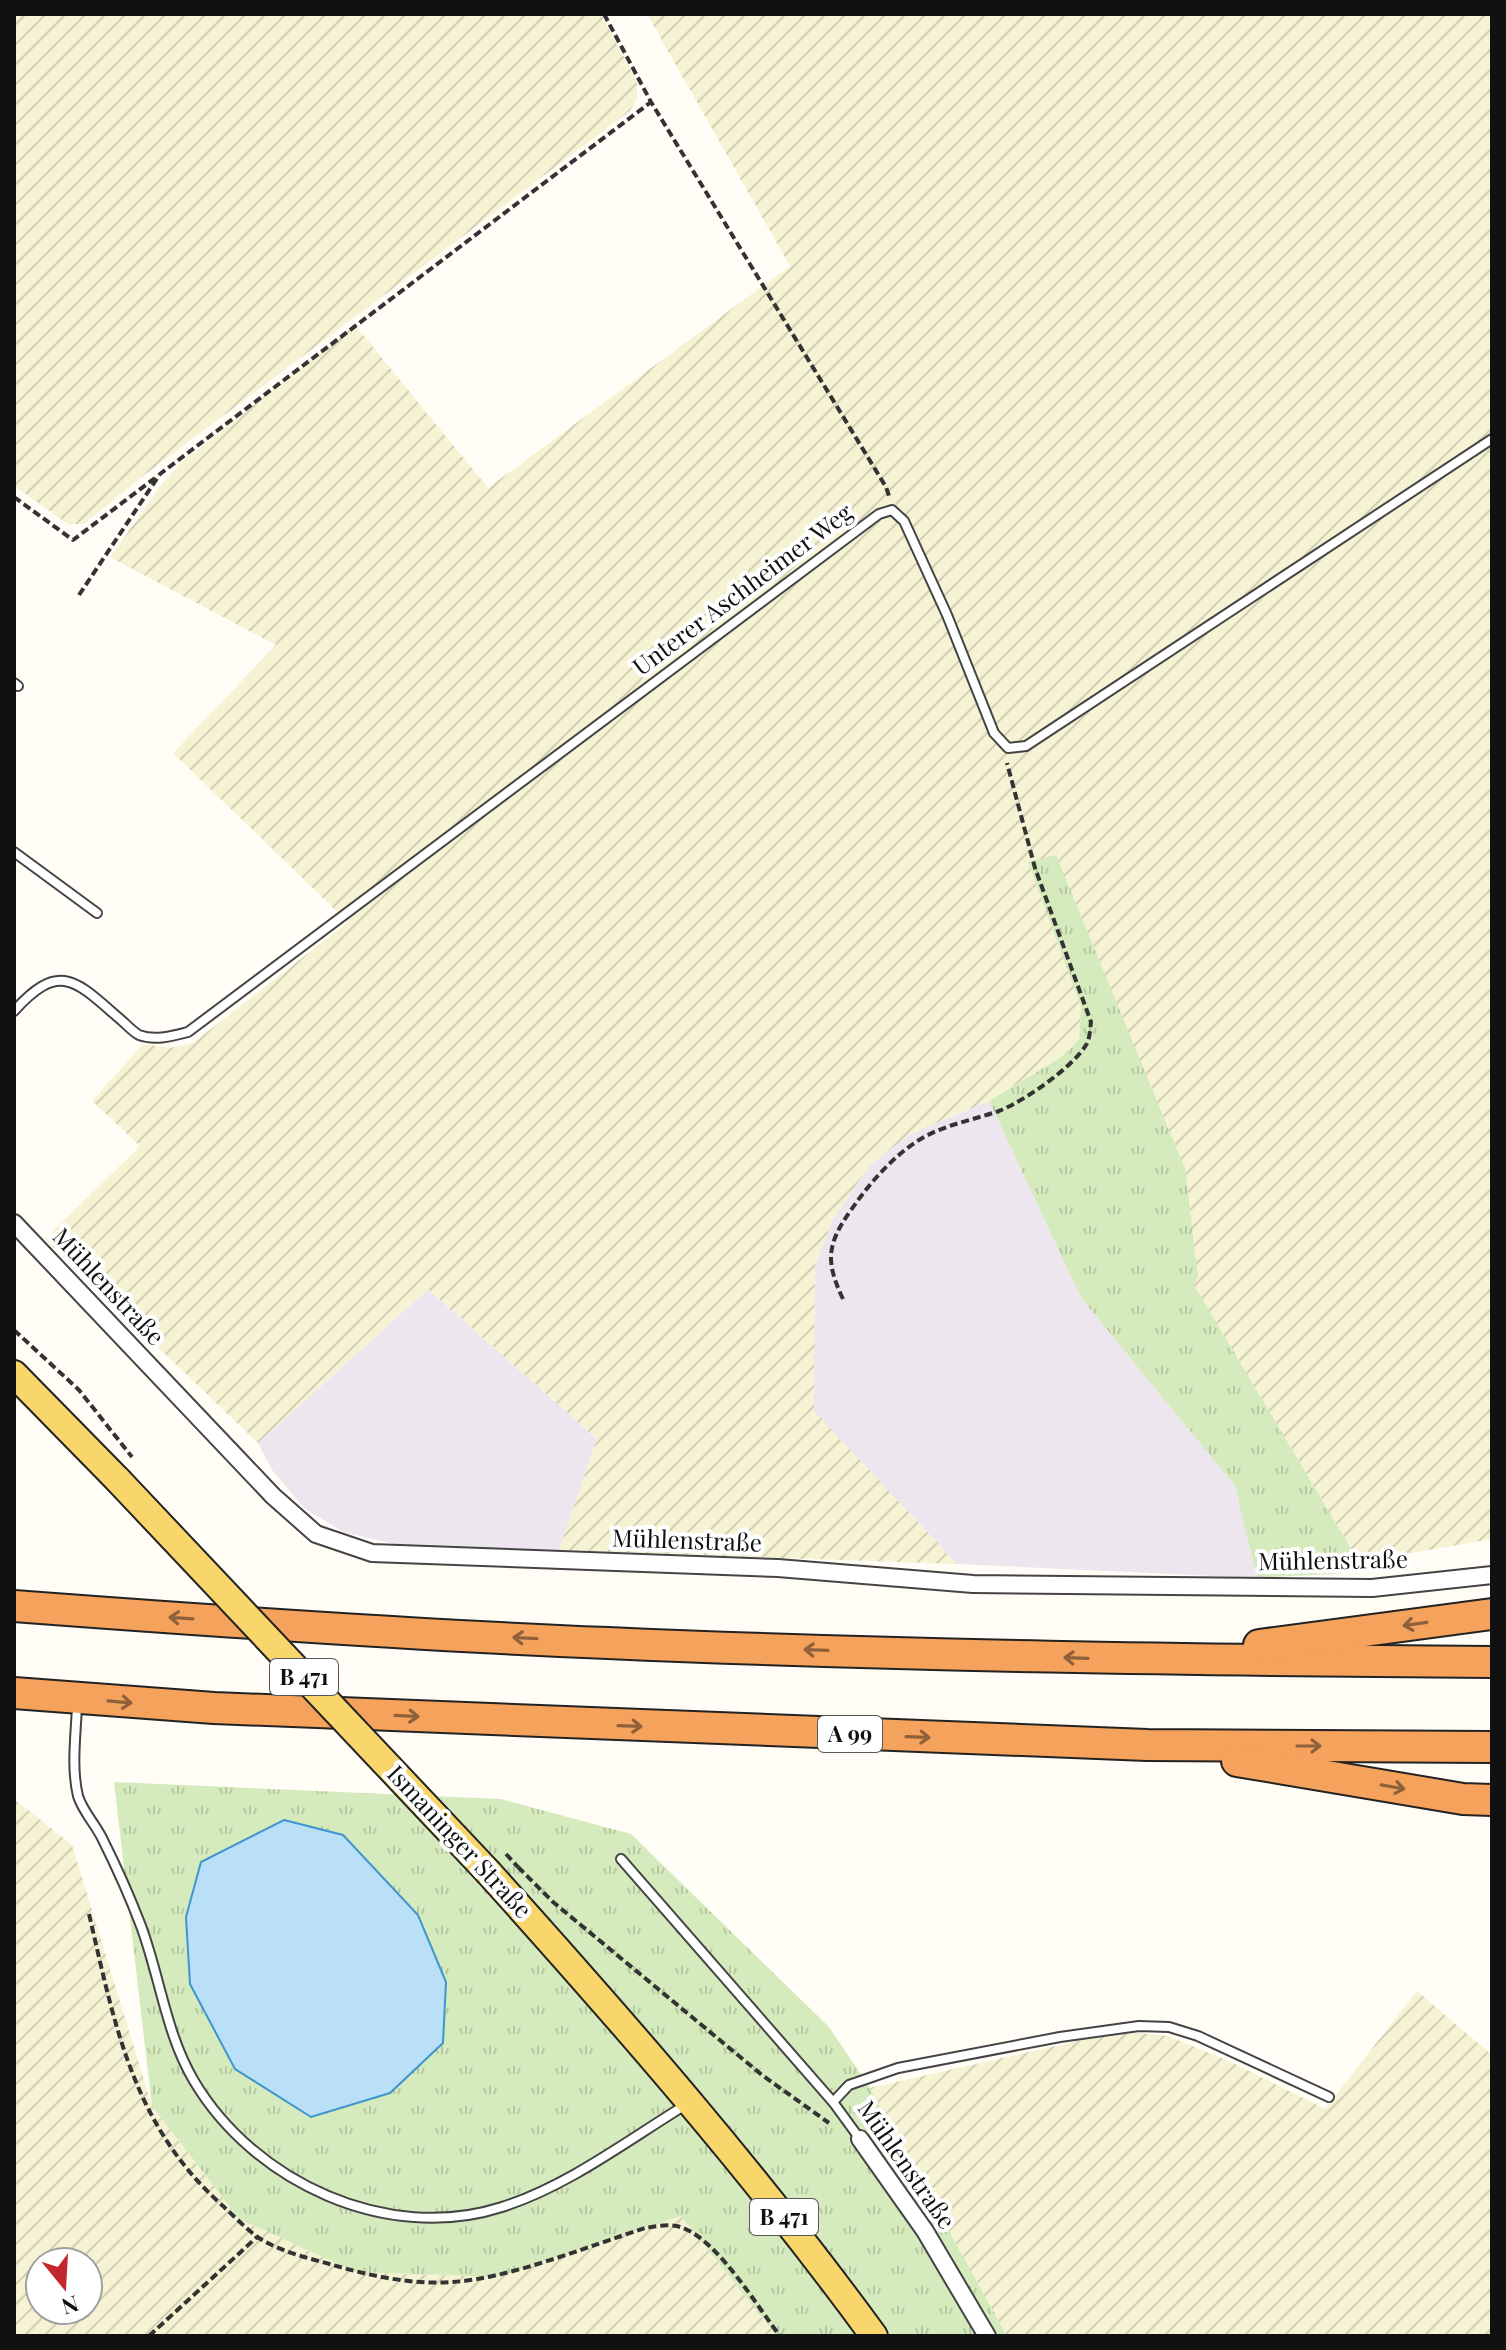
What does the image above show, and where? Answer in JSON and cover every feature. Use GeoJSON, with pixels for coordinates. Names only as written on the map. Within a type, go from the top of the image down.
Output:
{"type":"FeatureCollection","features":[{"type":"Feature","properties":{"kind":"highway"},"geometry":{"type":"LineString","coordinates":[[14,1606],[603,1643],[1154,1660],[1492,1662]]}},
{"type":"Feature","properties":{"kind":"highway"},"geometry":{"type":"LineString","coordinates":[[1154,1660],[1492,1614]]}},
{"type":"Feature","properties":{"kind":"highway","name":"A 99"},"geometry":{"type":"LineString","coordinates":[[14,1693],[201,1707],[1147,1745],[1492,1747]]}},
{"type":"Feature","properties":{"kind":"highway"},"geometry":{"type":"LineString","coordinates":[[1147,1745],[1463,1799],[1492,1800]]}},
{"type":"Feature","properties":{"kind":"main road","name":"Ismaninger Straße"},"geometry":{"type":"LineString","coordinates":[[14,1374],[127,1472],[489,1873],[691,2101],[800,2237],[874,2336]]}},
{"type":"Feature","properties":{"kind":"street","name":"Mühlenstraße"},"geometry":{"type":"LineString","coordinates":[[14,1223],[273,1496],[316,1534],[372,1553],[778,1568],[973,1584],[1372,1588],[1492,1575]]}},
{"type":"Feature","properties":{"kind":"street","name":"Mühlenstraße"},"geometry":{"type":"LineString","coordinates":[[860,2139],[925,2231],[987,2336]]}},
{"type":"Feature","properties":{"kind":"lane"},"geometry":{"type":"LineString","coordinates":[[1008,748],[1026,746],[1492,439]]}},
{"type":"Feature","properties":{"kind":"lane","name":"Unterer Aschheimer Weg"},"geometry":{"type":"LineString","coordinates":[[14,1011],[31,992],[52,980],[68,980],[86,990],[138,1035],[161,1038],[188,1032],[879,514],[892,510],[904,521],[947,615],[994,733],[1008,748]]}},
{"type":"Feature","properties":{"kind":"lane"},"geometry":{"type":"LineString","coordinates":[[14,852],[97,913]]}},
{"type":"Feature","properties":{"kind":"lane"},"geometry":{"type":"LineString","coordinates":[[78,1698],[75,1774],[79,1799],[101,1837],[141,1927],[165,2010],[192,2079],[221,2121],[284,2173],[316,2191],[362,2209],[424,2219],[461,2216],[502,2207],[559,2182],[691,2101]]}},
{"type":"Feature","properties":{"kind":"lane"},"geometry":{"type":"LineString","coordinates":[[621,1859],[833,2102]]}},
{"type":"Feature","properties":{"kind":"lane","name":"Mühlenstraße"},"geometry":{"type":"LineString","coordinates":[[860,2139],[833,2102],[849,2085],[898,2068],[1060,2037],[1139,2026],[1169,2027],[1198,2036],[1329,2097]]}},
{"type":"Feature","properties":{"kind":"path"},"geometry":{"type":"LineString","coordinates":[[604,14],[651,102],[886,487],[892,510]]}},
{"type":"Feature","properties":{"kind":"path"},"geometry":{"type":"LineString","coordinates":[[14,497],[73,540],[651,102]]}},
{"type":"Feature","properties":{"kind":"path"},"geometry":{"type":"LineString","coordinates":[[79,595],[160,474]]}},
{"type":"Feature","properties":{"kind":"path"},"geometry":{"type":"LineString","coordinates":[[843,1299],[834,1281],[829,1259],[835,1232],[866,1189],[896,1156],[921,1139],[1018,1101],[1070,1064],[1088,1044],[1091,1022],[1035,868],[1007,764],[1008,748]]}},
{"type":"Feature","properties":{"kind":"path"},"geometry":{"type":"LineString","coordinates":[[14,1330],[79,1390],[127,1472]]}},
{"type":"Feature","properties":{"kind":"path"},"geometry":{"type":"LineString","coordinates":[[518,1867],[553,1902],[762,2075],[829,2123],[860,2139]]}},
{"type":"Feature","properties":{"kind":"path"},"geometry":{"type":"LineString","coordinates":[[89,1914],[129,2068],[157,2128],[197,2183],[257,2237],[309,2259],[360,2273],[414,2282],[454,2282],[498,2274],[645,2228],[666,2225],[682,2228],[713,2248],[780,2336]]}},
{"type":"Feature","properties":{"kind":"path"},"geometry":{"type":"LineString","coordinates":[[149,2336],[257,2237]]}},
{"type":"Feature","properties":{"kind":"shaded area"},"geometry":{"type":"Polygon","coordinates":[[[14,14],[601,14],[637,82],[637,98],[630,111],[139,479],[84,524],[68,524],[14,486],[14,14]]]}},
{"type":"Feature","properties":{"kind":"shaded area"},"geometry":{"type":"Polygon","coordinates":[[[647,14],[1492,14],[1492,1539],[1359,1562],[1193,1285],[1028,862],[1081,1007],[1079,1039],[1066,1054],[989,1101],[910,1134],[870,1165],[833,1219],[815,1265],[814,1411],[957,1564],[559,1550],[597,1439],[428,1289],[258,1443],[45,1239],[140,1146],[92,1101],[143,1044],[170,1048],[193,1043],[348,922],[173,753],[276,645],[110,557],[163,483],[183,461],[355,325],[488,488],[790,266],[647,14]]]}},
{"type":"Feature","properties":{"kind":"shaded area"},"geometry":{"type":"Polygon","coordinates":[[[989,1101],[1081,1298],[1235,1486],[1257,1578],[957,1564],[813,1411],[815,1265],[833,1219],[870,1165],[910,1134],[989,1101]]]}},
{"type":"Feature","properties":{"kind":"shaded area"},"geometry":{"type":"Polygon","coordinates":[[[428,1289],[597,1439],[559,1550],[412,1548],[343,1532],[304,1508],[272,1470],[258,1443],[428,1289]]]}},
{"type":"Feature","properties":{"kind":"shaded area"},"geometry":{"type":"Polygon","coordinates":[[[14,1799],[72,1845],[152,2106],[239,2219],[356,2272],[497,2277],[681,2216],[777,2336],[14,2336],[14,1799]]]}},
{"type":"Feature","properties":{"kind":"shaded area"},"geometry":{"type":"Polygon","coordinates":[[[1417,1991],[1492,2055],[1492,2336],[1007,2336],[870,2088],[1122,2031],[1168,2036],[1231,2062],[1325,2109],[1417,1991]]]}},
{"type":"Feature","properties":{"kind":"green space"},"geometry":{"type":"Polygon","coordinates":[[[1056,855],[1185,1169],[1198,1276],[1194,1285],[1359,1562],[1348,1573],[1257,1578],[1235,1486],[1081,1298],[989,1101],[1066,1054],[1079,1039],[1081,1007],[1028,862],[1056,855]]]}},
{"type":"Feature","properties":{"kind":"green space"},"geometry":{"type":"Polygon","coordinates":[[[114,1782],[501,1799],[631,1834],[829,2027],[870,2088],[1007,2336],[777,2336],[681,2216],[497,2277],[356,2272],[239,2219],[152,2106],[114,1782]]]}},
{"type":"Feature","properties":{"kind":"water"},"geometry":{"type":"Polygon","coordinates":[[[284,1820],[343,1835],[418,1915],[446,1982],[443,2043],[390,2093],[311,2117],[235,2069],[190,1984],[186,1917],[201,1862],[284,1820]]]}}]}
